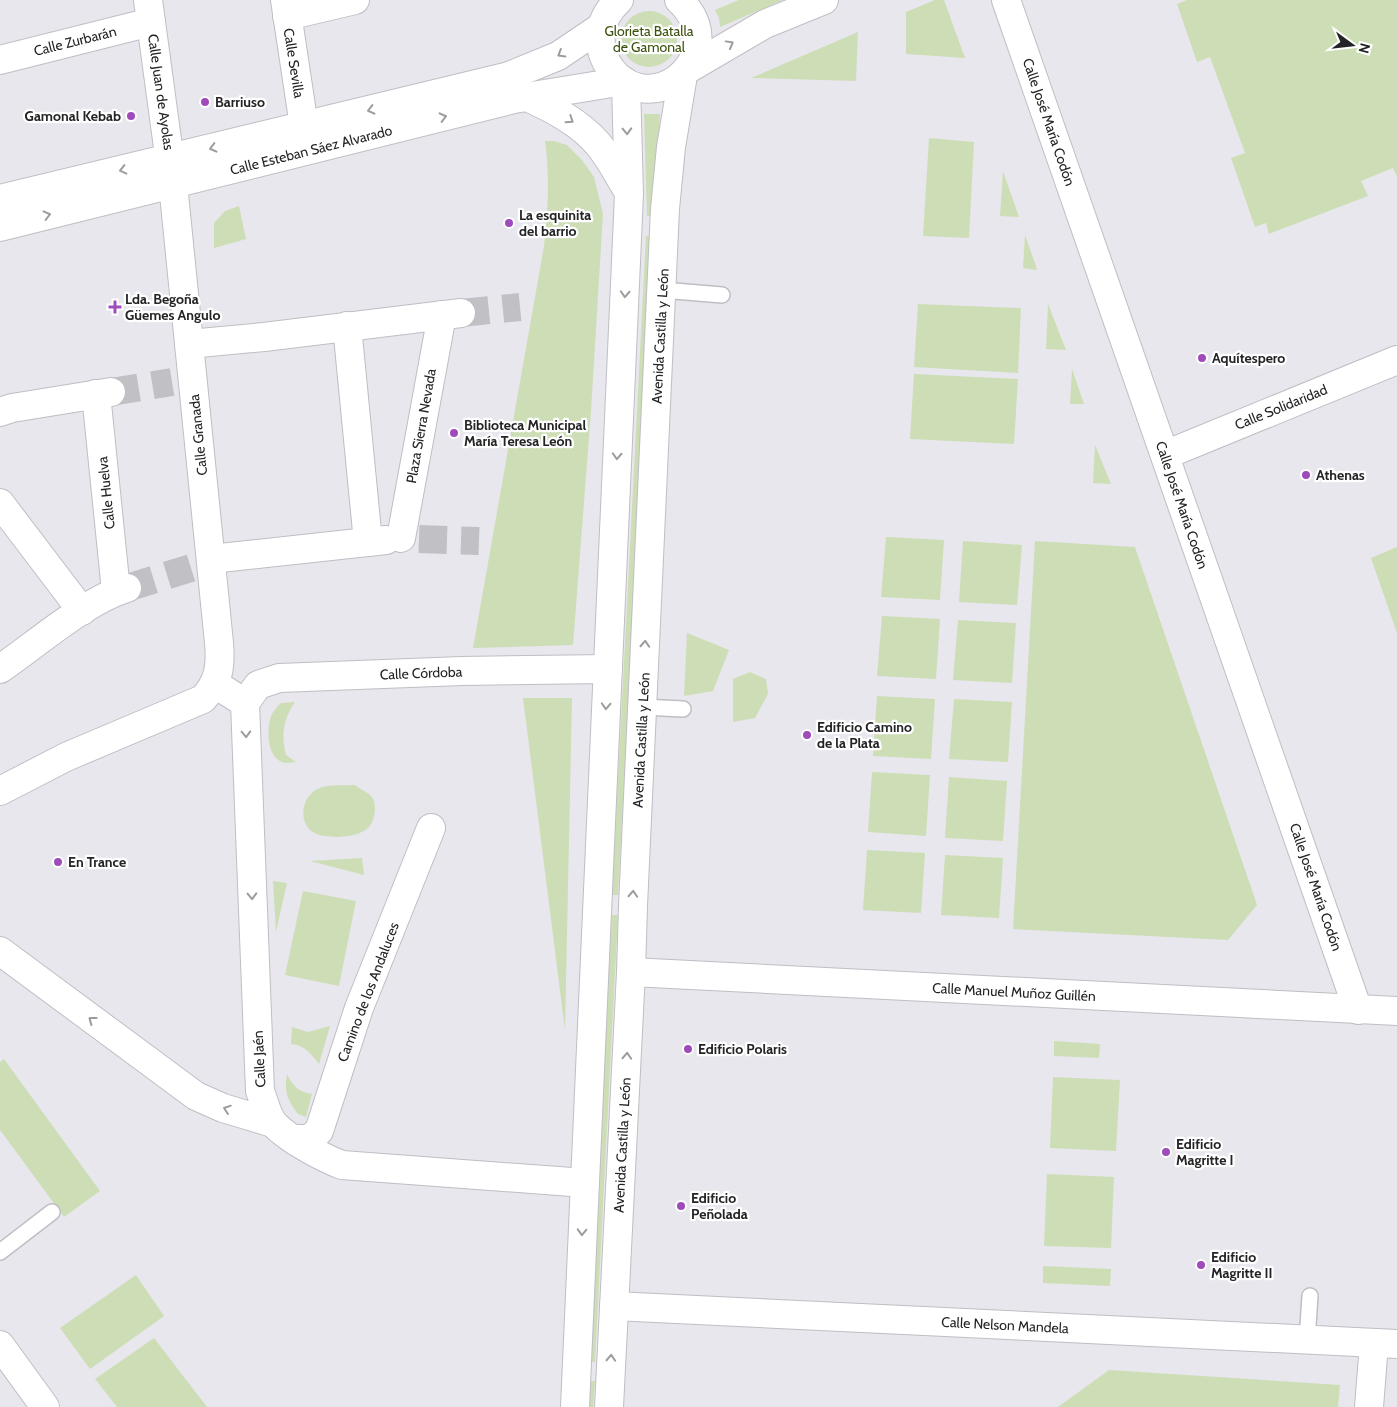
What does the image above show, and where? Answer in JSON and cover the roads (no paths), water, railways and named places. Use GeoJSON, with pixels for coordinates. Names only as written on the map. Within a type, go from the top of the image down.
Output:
{"type":"FeatureCollection","features":[{"type":"Feature","properties":{"kind":"street"},"geometry":{"type":"LineString","coordinates":[[286,8],[355,0]]}},
{"type":"Feature","properties":{"kind":"street"},"geometry":{"type":"LineString","coordinates":[[611,8],[600,45],[602,54],[611,70],[625,82],[636,87],[655,88],[673,82],[685,72],[765,24],[824,0]]}},
{"type":"Feature","properties":{"kind":"street","name":"Calle José María Codón"},"geometry":{"type":"LineString","coordinates":[[1006,0],[1358,1010]]}},
{"type":"Feature","properties":{"kind":"street"},"geometry":{"type":"LineString","coordinates":[[685,72],[696,52],[698,42],[697,31],[686,5]]}},
{"type":"Feature","properties":{"kind":"street","name":"Calle Sevilla"},"geometry":{"type":"LineString","coordinates":[[286,8],[304,126]]}},
{"type":"Feature","properties":{"kind":"street","name":"Calle Esteban Sáez Alvarado"},"geometry":{"type":"LineString","coordinates":[[0,226],[304,126],[516,74],[558,56],[611,8]]}},
{"type":"Feature","properties":{"kind":"street","name":"Calle Zurbarán"},"geometry":{"type":"LineString","coordinates":[[0,60],[149,11]]}},
{"type":"Feature","properties":{"kind":"street","name":"Calle Juan de Ayolas"},"geometry":{"type":"LineString","coordinates":[[149,11],[172,171]]}},
{"type":"Feature","properties":{"kind":"street","name":"Avenida Castilla y León"},"geometry":{"type":"LineString","coordinates":[[609,1407],[631,972],[665,209],[670,156],[685,72]]}},
{"type":"Feature","properties":{"kind":"street"},"geometry":{"type":"LineString","coordinates":[[575,1407],[630,194],[625,82]]}},
{"type":"Feature","properties":{"kind":"street","name":"Calle Esteban Sáez Alvarado"},"geometry":{"type":"LineString","coordinates":[[0,199],[172,171],[527,97],[625,82]]}},
{"type":"Feature","properties":{"kind":"street"},"geometry":{"type":"LineString","coordinates":[[527,97],[568,118],[586,131],[599,144],[630,194]]}},
{"type":"Feature","properties":{"kind":"street","name":"Calle Granada"},"geometry":{"type":"LineString","coordinates":[[172,171],[189,344],[182,381],[204,564],[221,659],[220,671],[215,684]]}},
{"type":"Feature","properties":{"kind":"street","name":"Plaza Sierra Nevada"},"geometry":{"type":"LineString","coordinates":[[189,344],[264,337],[451,314],[410,538],[204,564]]}},
{"type":"Feature","properties":{"kind":"street"},"geometry":{"type":"LineString","coordinates":[[347,326],[368,542]]}},
{"type":"Feature","properties":{"kind":"street","name":"Calle Solidaridad"},"geometry":{"type":"LineString","coordinates":[[1165,455],[1397,360]]}},
{"type":"Feature","properties":{"kind":"street","name":"Calle Huelva"},"geometry":{"type":"LineString","coordinates":[[0,412],[12,408],[103,393],[122,589],[82,611],[0,669]]}},
{"type":"Feature","properties":{"kind":"street"},"geometry":{"type":"LineString","coordinates":[[0,503],[82,611]]}},
{"type":"Feature","properties":{"kind":"street","name":"Calle Córdoba"},"geometry":{"type":"LineString","coordinates":[[245,703],[258,685],[280,678],[462,671],[608,669]]}},
{"type":"Feature","properties":{"kind":"street"},"geometry":{"type":"LineString","coordinates":[[3,785],[203,699],[215,684],[245,703]]}},
{"type":"Feature","properties":{"kind":"street","name":"Calle Jaén"},"geometry":{"type":"LineString","coordinates":[[245,703],[260,1091],[283,1131]]}},
{"type":"Feature","properties":{"kind":"street","name":"Camino de los Andaluces"},"geometry":{"type":"LineString","coordinates":[[283,1131],[309,1139],[319,1131],[359,1008],[431,828]]}},
{"type":"Feature","properties":{"kind":"street"},"geometry":{"type":"LineString","coordinates":[[0,952],[196,1096],[283,1131],[328,1160],[353,1167],[584,1183]]}},
{"type":"Feature","properties":{"kind":"street","name":"Calle Manuel Muñoz Guillén"},"geometry":{"type":"LineString","coordinates":[[631,972],[1397,1012]]}},
{"type":"Feature","properties":{"kind":"street","name":"Calle Nelson Mandela"},"geometry":{"type":"LineString","coordinates":[[614,1306],[1385,1344]]}},
{"type":"Feature","properties":{"kind":"street"},"geometry":{"type":"LineString","coordinates":[[1369,1407],[1385,1344]]}},
{"type":"Feature","properties":{"kind":"street"},"geometry":{"type":"LineString","coordinates":[[0,1345],[46,1407]]}},
{"type":"Feature","properties":{"kind":"lane"},"geometry":{"type":"LineString","coordinates":[[662,290],[722,295]]}},
{"type":"Feature","properties":{"kind":"lane"},"geometry":{"type":"LineString","coordinates":[[642,707],[683,709]]}},
{"type":"Feature","properties":{"kind":"lane"},"geometry":{"type":"LineString","coordinates":[[0,1252],[52,1212]]}},
{"type":"Feature","properties":{"kind":"lane"},"geometry":{"type":"LineString","coordinates":[[1307,1340],[1310,1296]]}},
{"type":"Feature","properties":{"kind":"tunnel"},"geometry":{"type":"LineString","coordinates":[[461,313],[520,307]]}},
{"type":"Feature","properties":{"kind":"tunnel"},"geometry":{"type":"LineString","coordinates":[[111,392],[172,382]]}},
{"type":"Feature","properties":{"kind":"tunnel"},"geometry":{"type":"LineString","coordinates":[[419,539],[479,541]]}},
{"type":"Feature","properties":{"kind":"tunnel"},"geometry":{"type":"LineString","coordinates":[[127,588],[191,568]]}},
{"type":"Feature","properties":{"kind":"place","name":"Barriuso"},"geometry":{"type":"Point","coordinates":[205,102]}},
{"type":"Feature","properties":{"kind":"place","name":"Gamonal Kebab"},"geometry":{"type":"Point","coordinates":[131,116]}},
{"type":"Feature","properties":{"kind":"place","name":"La esquinita del barrio"},"geometry":{"type":"Point","coordinates":[509,223]}},
{"type":"Feature","properties":{"kind":"place","name":"Lda. Begoña Güemes Angulo"},"geometry":{"type":"Point","coordinates":[115,307]}},
{"type":"Feature","properties":{"kind":"place","name":"Aquítespero"},"geometry":{"type":"Point","coordinates":[1202,358]}},
{"type":"Feature","properties":{"kind":"place","name":"Biblioteca Municipal María Teresa León"},"geometry":{"type":"Point","coordinates":[454,433]}},
{"type":"Feature","properties":{"kind":"place","name":"Athenas"},"geometry":{"type":"Point","coordinates":[1306,475]}},
{"type":"Feature","properties":{"kind":"place","name":"Edificio Camino de la Plata"},"geometry":{"type":"Point","coordinates":[807,735]}},
{"type":"Feature","properties":{"kind":"place","name":"En Trance"},"geometry":{"type":"Point","coordinates":[58,862]}},
{"type":"Feature","properties":{"kind":"place","name":"Edificio Polaris"},"geometry":{"type":"Point","coordinates":[688,1049]}},
{"type":"Feature","properties":{"kind":"place","name":"Edificio Magritte I"},"geometry":{"type":"Point","coordinates":[1166,1152]}},
{"type":"Feature","properties":{"kind":"place","name":"Edificio Peñolada"},"geometry":{"type":"Point","coordinates":[681,1206]}},
{"type":"Feature","properties":{"kind":"place","name":"Edificio Magritte II"},"geometry":{"type":"Point","coordinates":[1201,1265]}},
{"type":"Feature","properties":{"kind":"park label","name":"Glorieta Batalla de Gamonal"},"geometry":{"type":"Point","coordinates":[649,40]}}]}
